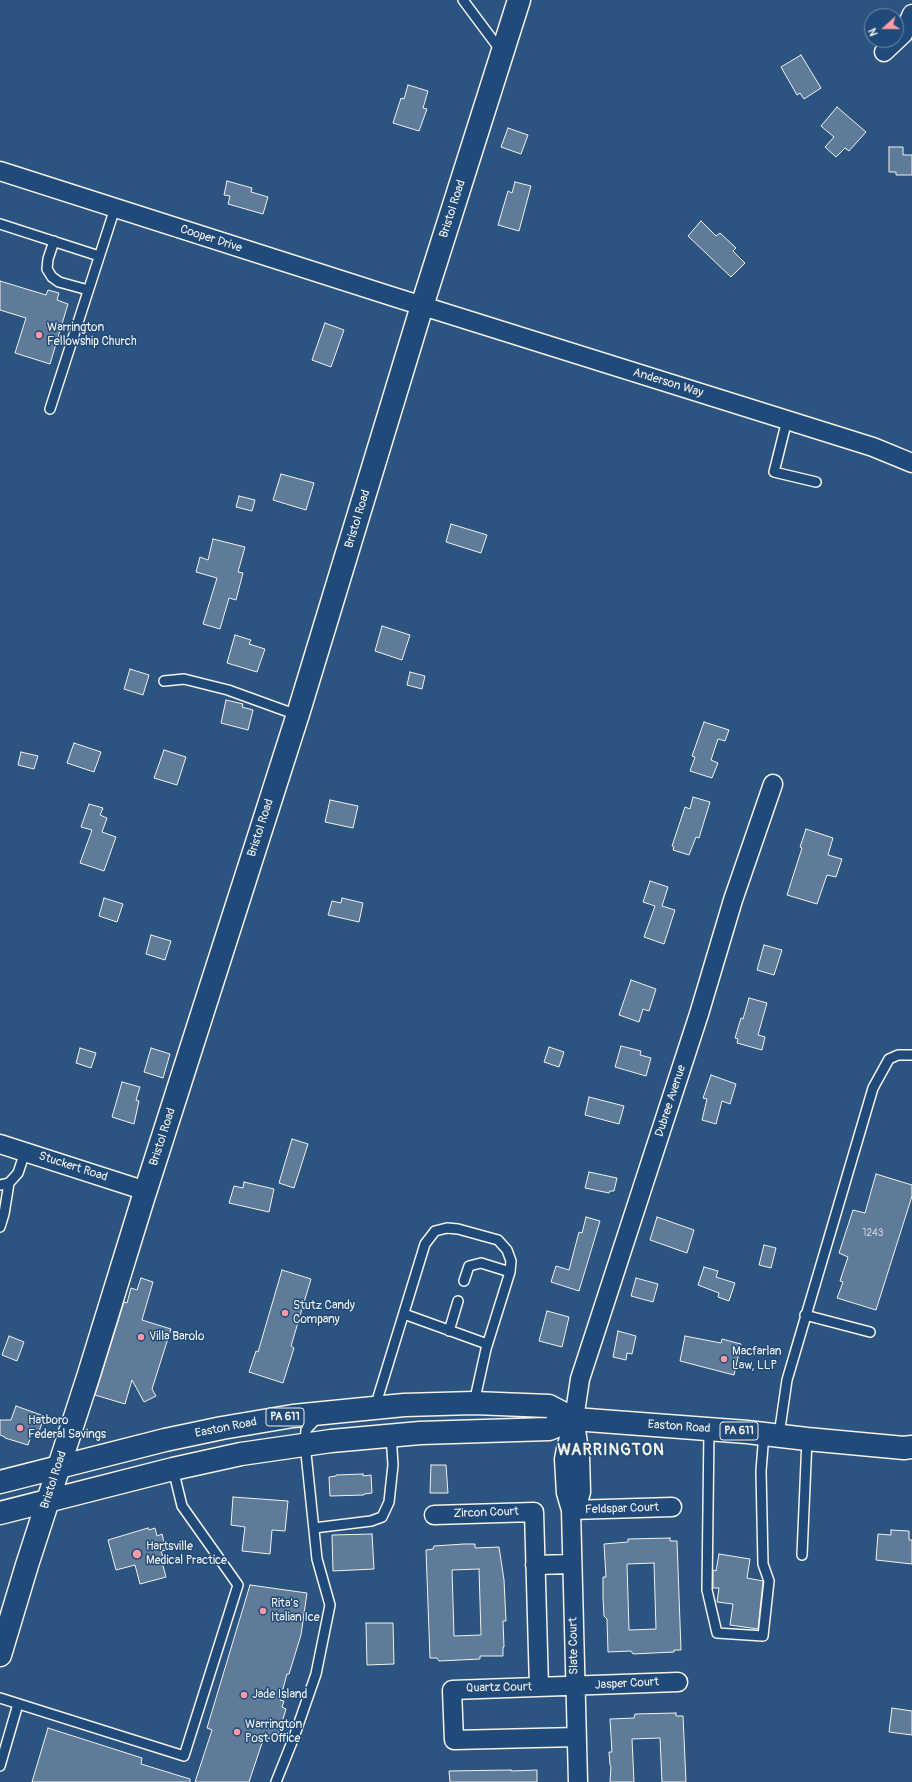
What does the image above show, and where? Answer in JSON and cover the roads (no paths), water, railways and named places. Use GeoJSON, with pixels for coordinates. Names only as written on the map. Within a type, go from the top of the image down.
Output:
{"type":"FeatureCollection","features":[{"type":"Feature","properties":{"kind":"main road","name":"Bristol Road"},"geometry":{"type":"LineString","coordinates":[[0,1655],[58,1467],[89,1374],[297,715],[422,306],[519,0]]}},
{"type":"Feature","properties":{"kind":"main road","name":"Easton Road"},"geometry":{"type":"LineString","coordinates":[[0,1482],[165,1440],[222,1428],[293,1416],[404,1405],[474,1403],[549,1406],[574,1419],[771,1434],[807,1439],[909,1448]]}},
{"type":"Feature","properties":{"kind":"main road","name":"Easton Road"},"geometry":{"type":"LineString","coordinates":[[0,1513],[172,1469],[241,1454],[305,1444],[420,1433],[549,1429],[574,1419]]}},
{"type":"Feature","properties":{"kind":"street"},"geometry":{"type":"LineString","coordinates":[[884,52],[903,34],[912,14]]}},
{"type":"Feature","properties":{"kind":"street","name":"Cooper Drive"},"geometry":{"type":"LineString","coordinates":[[0,171],[422,306]]}},
{"type":"Feature","properties":{"kind":"street","name":"Anderson Way"},"geometry":{"type":"LineString","coordinates":[[422,306],[873,447],[912,463]]}},
{"type":"Feature","properties":{"kind":"street","name":"Dubree Avenue"},"geometry":{"type":"LineString","coordinates":[[574,1419],[580,1379],[699,1014],[733,900],[773,784]]}},
{"type":"Feature","properties":{"kind":"street","name":"Stuckert Road"},"geometry":{"type":"LineString","coordinates":[[0,1144],[146,1191]]}},
{"type":"Feature","properties":{"kind":"street"},"geometry":{"type":"LineString","coordinates":[[571,1510],[579,1499],[581,1492],[580,1456],[574,1419]]}},
{"type":"Feature","properties":{"kind":"street","name":"Feldspar Court"},"geometry":{"type":"LineString","coordinates":[[571,1510],[672,1507]]}},
{"type":"Feature","properties":{"kind":"street","name":"Slate Court"},"geometry":{"type":"LineString","coordinates":[[571,1510],[578,1782]]}},
{"type":"Feature","properties":{"kind":"street","name":"Zircon Court"},"geometry":{"type":"LineString","coordinates":[[434,1515],[534,1512],[539,1687]]}},
{"type":"Feature","properties":{"kind":"street"},"geometry":{"type":"LineString","coordinates":[[535,1565],[572,1564]]}},
{"type":"Feature","properties":{"kind":"street","name":"Jasper Court"},"geometry":{"type":"LineString","coordinates":[[575,1686],[678,1682]]}},
{"type":"Feature","properties":{"kind":"street","name":"Quartz Court"},"geometry":{"type":"LineString","coordinates":[[575,1686],[452,1690],[454,1740],[576,1737]]}},
{"type":"Feature","properties":{"kind":"lane"},"geometry":{"type":"LineString","coordinates":[[464,0],[502,54]]}},
{"type":"Feature","properties":{"kind":"lane"},"geometry":{"type":"LineString","coordinates":[[50,409],[115,208]]}},
{"type":"Feature","properties":{"kind":"lane"},"geometry":{"type":"LineString","coordinates":[[0,224],[99,256]]}},
{"type":"Feature","properties":{"kind":"lane"},"geometry":{"type":"LineString","coordinates":[[54,241],[48,259],[47,269],[52,277],[59,282],[88,290]]}},
{"type":"Feature","properties":{"kind":"lane"},"geometry":{"type":"LineString","coordinates":[[787,420],[774,472],[816,482]]}},
{"type":"Feature","properties":{"kind":"lane"},"geometry":{"type":"LineString","coordinates":[[164,682],[184,679],[228,690],[297,715]]}},
{"type":"Feature","properties":{"kind":"lane"},"geometry":{"type":"LineString","coordinates":[[709,1429],[707,1590],[717,1633],[763,1636],[769,1581],[763,1564],[761,1471],[805,1315],[873,1088],[889,1059],[898,1055],[912,1055]]}},
{"type":"Feature","properties":{"kind":"lane"},"geometry":{"type":"LineString","coordinates":[[0,1226],[4,1214],[4,1184],[18,1174],[25,1152]]}},
{"type":"Feature","properties":{"kind":"lane"},"geometry":{"type":"LineString","coordinates":[[374,1408],[425,1244],[435,1231],[447,1228],[458,1229],[498,1240],[510,1254],[510,1272],[487,1344],[474,1403]]}},
{"type":"Feature","properties":{"kind":"lane"},"geometry":{"type":"LineString","coordinates":[[464,1281],[469,1266],[481,1263],[510,1272]]}},
{"type":"Feature","properties":{"kind":"lane"},"geometry":{"type":"LineString","coordinates":[[449,1330],[458,1301]]}},
{"type":"Feature","properties":{"kind":"lane"},"geometry":{"type":"LineString","coordinates":[[404,1314],[487,1344]]}},
{"type":"Feature","properties":{"kind":"lane"},"geometry":{"type":"LineString","coordinates":[[805,1315],[870,1332]]}},
{"type":"Feature","properties":{"kind":"lane"},"geometry":{"type":"LineString","coordinates":[[276,1782],[294,1737],[316,1674],[330,1605],[317,1559],[305,1444],[306,1430],[314,1420],[326,1412]]}},
{"type":"Feature","properties":{"kind":"lane"},"geometry":{"type":"LineString","coordinates":[[314,1528],[371,1521],[382,1517],[389,1502],[390,1494],[393,1465],[391,1436]]}},
{"type":"Feature","properties":{"kind":"lane"},"geometry":{"type":"LineString","coordinates":[[802,1556],[807,1439]]}},
{"type":"Feature","properties":{"kind":"lane"},"geometry":{"type":"LineString","coordinates":[[0,1698],[184,1756],[238,1585],[182,1506],[172,1469]]}},
{"type":"Feature","properties":{"kind":"lane"},"geometry":{"type":"LineString","coordinates":[[0,1766],[18,1704]]}},
{"type":"Feature","properties":{"kind":"place","name":"Warrington Fellowship Church"},"geometry":{"type":"Point","coordinates":[39,335]}},
{"type":"Feature","properties":{"kind":"place","name":"Stutz Candy Company"},"geometry":{"type":"Point","coordinates":[285,1313]}},
{"type":"Feature","properties":{"kind":"place","name":"Villa Barolo"},"geometry":{"type":"Point","coordinates":[141,1337]}},
{"type":"Feature","properties":{"kind":"place","name":"Macfarlan Law, LLP"},"geometry":{"type":"Point","coordinates":[724,1359]}},
{"type":"Feature","properties":{"kind":"place","name":"Hatboro Federal Savings"},"geometry":{"type":"Point","coordinates":[20,1428]}},
{"type":"Feature","properties":{"kind":"place","name":"Hartsville Medical Practice"},"geometry":{"type":"Point","coordinates":[137,1554]}},
{"type":"Feature","properties":{"kind":"place","name":"Rita's Italian Ice"},"geometry":{"type":"Point","coordinates":[263,1611]}},
{"type":"Feature","properties":{"kind":"place","name":"Jade Island"},"geometry":{"type":"Point","coordinates":[244,1695]}},
{"type":"Feature","properties":{"kind":"place","name":"Warrington Post Office"},"geometry":{"type":"Point","coordinates":[237,1732]}},
{"type":"Feature","properties":{"kind":"district","name":"WARRINGTON"},"geometry":{"type":"Point","coordinates":[611,1451]}}]}
